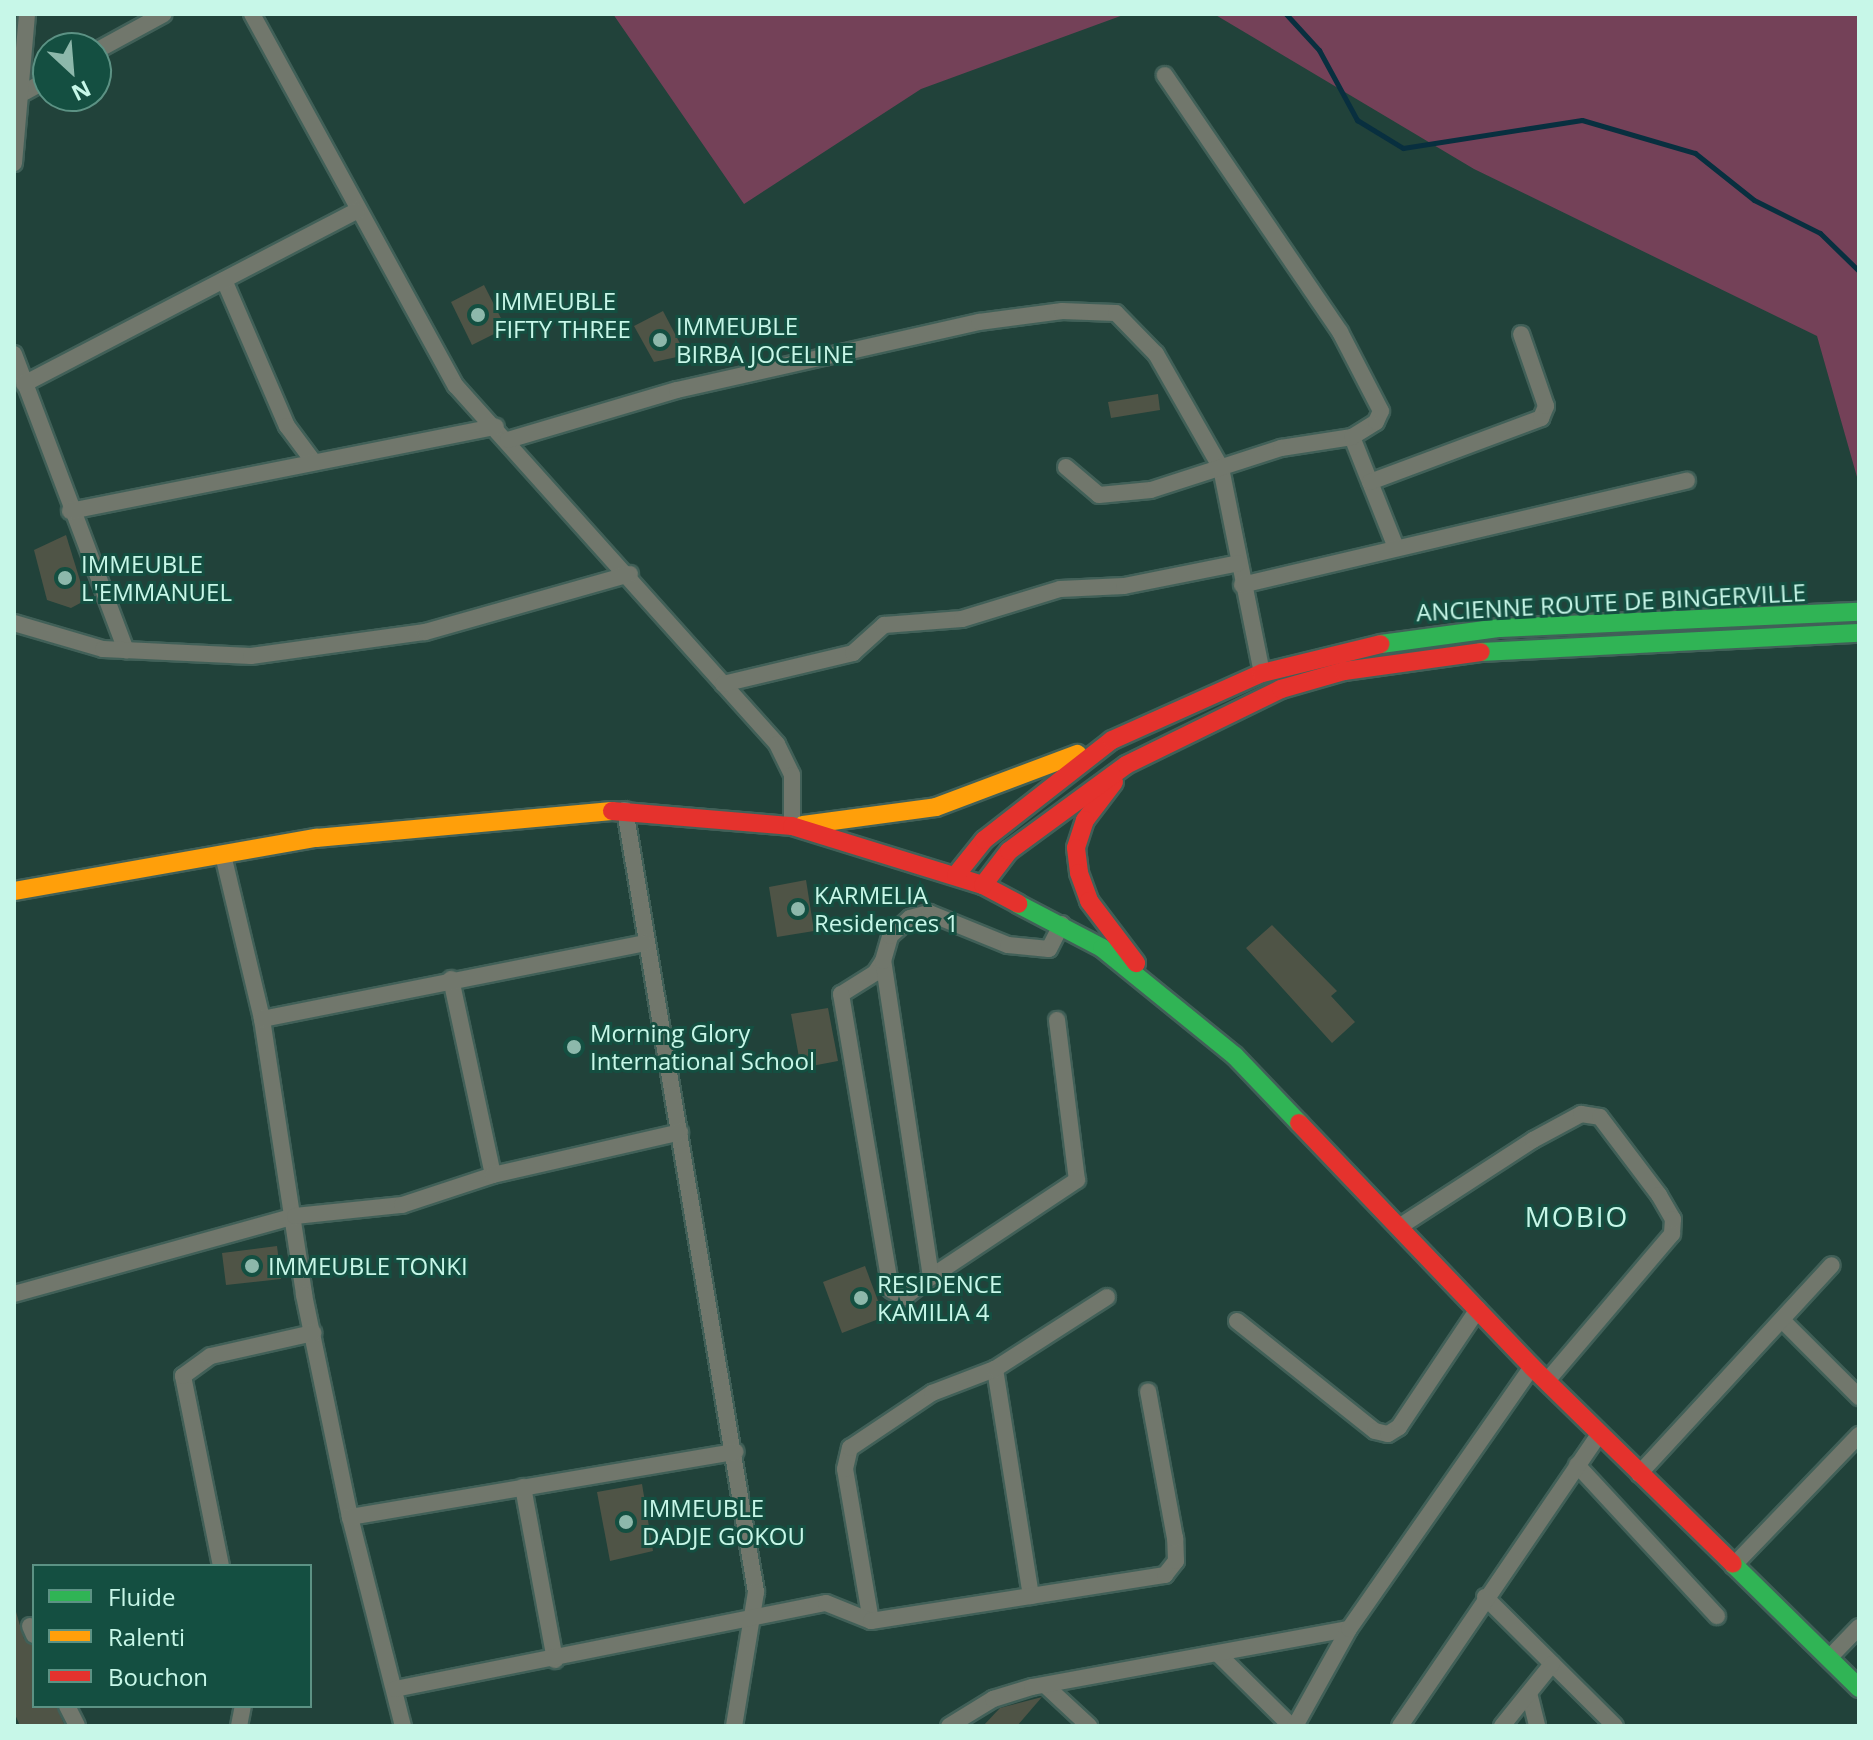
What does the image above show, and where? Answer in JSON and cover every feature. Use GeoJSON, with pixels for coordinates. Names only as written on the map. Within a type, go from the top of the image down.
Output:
{"type":"FeatureCollection","features":[{"type":"Feature","properties":{"kind":"street"},"geometry":{"type":"LineString","coordinates":[[14,163],[25,92],[27,14]]}},
{"type":"Feature","properties":{"kind":"street"},"geometry":{"type":"LineString","coordinates":[[112,42],[164,14]]}},
{"type":"Feature","properties":{"kind":"street"},"geometry":{"type":"LineString","coordinates":[[252,14],[357,211],[456,386],[630,574],[777,744],[792,775],[792,826]]}},
{"type":"Feature","properties":{"kind":"street"},"geometry":{"type":"LineString","coordinates":[[1066,467],[1099,495],[1151,490],[1281,448],[1352,437],[1376,422],[1380,402],[1340,332],[1165,75]]}},
{"type":"Feature","properties":{"kind":"street"},"geometry":{"type":"LineString","coordinates":[[25,92],[32,88]]}},
{"type":"Feature","properties":{"kind":"street"},"geometry":{"type":"LineString","coordinates":[[24,384],[357,211]]}},
{"type":"Feature","properties":{"kind":"street"},"geometry":{"type":"LineString","coordinates":[[224,280],[287,426],[313,461]]}},
{"type":"Feature","properties":{"kind":"street"},"geometry":{"type":"LineString","coordinates":[[70,511],[313,461],[502,434],[778,365],[912,341],[979,322],[1076,311],[1116,313],[1156,354],[1221,468],[1262,673]]}},
{"type":"Feature","properties":{"kind":"street"},"geometry":{"type":"LineString","coordinates":[[1370,482],[1541,418],[1546,406],[1521,334]]}},
{"type":"Feature","properties":{"kind":"street"},"geometry":{"type":"LineString","coordinates":[[14,354],[70,511],[126,651]]}},
{"type":"Feature","properties":{"kind":"street"},"geometry":{"type":"LineString","coordinates":[[1352,437],[1395,545]]}},
{"type":"Feature","properties":{"kind":"street"},"geometry":{"type":"LineString","coordinates":[[1242,585],[1395,545],[1687,481]]}},
{"type":"Feature","properties":{"kind":"street"},"geometry":{"type":"LineString","coordinates":[[723,684],[853,653],[884,625],[962,619],[1060,589],[1124,586],[1239,563]]}},
{"type":"Feature","properties":{"kind":"street"},"geometry":{"type":"LineString","coordinates":[[14,623],[76,645],[211,659],[343,645],[497,615],[630,574]]}},
{"type":"Feature","properties":{"kind":"street","name":"ANCIENNE ROUTE DE BINGERVILLE"},"geometry":{"type":"LineString","coordinates":[[956,875],[995,831],[1112,740],[1262,673],[1409,637],[1859,612]]}},
{"type":"Feature","properties":{"kind":"street","name":"ANCIENNE ROUTE DE BINGERVILLE"},"geometry":{"type":"LineString","coordinates":[[983,885],[1009,851],[1126,765],[1281,689],[1403,660],[1859,633]]}},
{"type":"Feature","properties":{"kind":"street"},"geometry":{"type":"LineString","coordinates":[[792,826],[936,807],[1112,740]]}},
{"type":"Feature","properties":{"kind":"street"},"geometry":{"type":"LineString","coordinates":[[1126,765],[1085,820],[1076,848],[1079,873],[1100,917],[1151,983]]}},
{"type":"Feature","properties":{"kind":"street"},"geometry":{"type":"LineString","coordinates":[[625,810],[645,943],[736,1452],[756,1592],[734,1726]]}},
{"type":"Feature","properties":{"kind":"street"},"geometry":{"type":"LineString","coordinates":[[14,891],[404,827],[625,810],[792,826],[983,885],[1062,924],[1151,983],[1235,1056],[1532,1367],[1859,1688]]}},
{"type":"Feature","properties":{"kind":"street"},"geometry":{"type":"LineString","coordinates":[[223,855],[262,1019],[313,1333],[350,1517],[403,1726]]}},
{"type":"Feature","properties":{"kind":"street"},"geometry":{"type":"LineString","coordinates":[[1057,1020],[1077,1180],[905,1297],[891,1290],[841,994],[875,973],[883,961],[890,936],[910,918],[929,913],[1021,948],[1049,949],[1062,924]]}},
{"type":"Feature","properties":{"kind":"street"},"geometry":{"type":"LineString","coordinates":[[262,1019],[451,979],[645,943]]}},
{"type":"Feature","properties":{"kind":"street"},"geometry":{"type":"LineString","coordinates":[[883,961],[931,1277]]}},
{"type":"Feature","properties":{"kind":"street"},"geometry":{"type":"LineString","coordinates":[[451,979],[493,1175]]}},
{"type":"Feature","properties":{"kind":"street"},"geometry":{"type":"LineString","coordinates":[[1399,1227],[1533,1140],[1581,1114],[1600,1117],[1659,1195],[1673,1219],[1672,1234],[1547,1381]]}},
{"type":"Feature","properties":{"kind":"street"},"geometry":{"type":"LineString","coordinates":[[14,1294],[295,1216],[402,1205],[493,1175],[680,1132]]}},
{"type":"Feature","properties":{"kind":"street"},"geometry":{"type":"LineString","coordinates":[[1639,1474],[1832,1265]]}},
{"type":"Feature","properties":{"kind":"street"},"geometry":{"type":"LineString","coordinates":[[871,1621],[845,1469],[850,1448],[932,1393],[995,1369],[1107,1297]]}},
{"type":"Feature","properties":{"kind":"street"},"geometry":{"type":"LineString","coordinates":[[1237,1321],[1375,1431],[1388,1434],[1399,1427],[1478,1309]]}},
{"type":"Feature","properties":{"kind":"street"},"geometry":{"type":"LineString","coordinates":[[1782,1320],[1859,1397]]}},
{"type":"Feature","properties":{"kind":"street"},"geometry":{"type":"LineString","coordinates":[[221,1564],[183,1376],[211,1356],[313,1333]]}},
{"type":"Feature","properties":{"kind":"street"},"geometry":{"type":"LineString","coordinates":[[1219,1655],[1293,1726],[1349,1629],[1532,1367]]}},
{"type":"Feature","properties":{"kind":"street"},"geometry":{"type":"LineString","coordinates":[[995,1369],[1031,1596]]}},
{"type":"Feature","properties":{"kind":"street"},"geometry":{"type":"LineString","coordinates":[[395,1689],[753,1621],[826,1603],[871,1621],[1165,1575],[1176,1561],[1148,1391]]}},
{"type":"Feature","properties":{"kind":"street"},"geometry":{"type":"LineString","coordinates":[[1400,1726],[1485,1597],[1599,1434]]}},
{"type":"Feature","properties":{"kind":"street"},"geometry":{"type":"LineString","coordinates":[[1733,1566],[1859,1435]]}},
{"type":"Feature","properties":{"kind":"street"},"geometry":{"type":"LineString","coordinates":[[350,1517],[736,1452]]}},
{"type":"Feature","properties":{"kind":"street"},"geometry":{"type":"LineString","coordinates":[[1577,1465],[1717,1616]]}},
{"type":"Feature","properties":{"kind":"street"},"geometry":{"type":"LineString","coordinates":[[523,1487],[555,1660]]}},
{"type":"Feature","properties":{"kind":"street"},"geometry":{"type":"LineString","coordinates":[[1485,1597],[1615,1726]]}},
{"type":"Feature","properties":{"kind":"street"},"geometry":{"type":"LineString","coordinates":[[1829,1658],[1859,1627]]}},
{"type":"Feature","properties":{"kind":"street"},"geometry":{"type":"LineString","coordinates":[[949,1726],[993,1699],[1046,1686],[1349,1629]]}},
{"type":"Feature","properties":{"kind":"street"},"geometry":{"type":"LineString","coordinates":[[1502,1726],[1552,1664]]}},
{"type":"Feature","properties":{"kind":"street"},"geometry":{"type":"LineString","coordinates":[[1046,1686],[1089,1726]]}},
{"type":"Feature","properties":{"kind":"street"},"geometry":{"type":"LineString","coordinates":[[1529,1693],[1537,1726]]}},
{"type":"Feature","properties":{"kind":"street"},"geometry":{"type":"LineString","coordinates":[[68,1708],[77,1726]]}},
{"type":"Feature","properties":{"kind":"shaded area"},"geometry":{"type":"Polygon","coordinates":[[[613,14],[1126,14],[921,89],[744,204],[613,14]]]}},
{"type":"Feature","properties":{"kind":"shaded area"},"geometry":{"type":"Polygon","coordinates":[[[1214,14],[1859,14],[1859,484],[1817,336],[1474,169],[1214,14]]]}},
{"type":"Feature","properties":{"kind":"building","name":"IMMEUBLE FIFTY THREE"},"geometry":{"type":"Polygon","coordinates":[[[484,285],[506,328],[472,345],[451,302],[484,285]]]}},
{"type":"Feature","properties":{"kind":"building","name":"IMMEUBLE BIRBA JOCELINE"},"geometry":{"type":"Polygon","coordinates":[[[663,311],[686,355],[654,362],[634,326],[663,311]]]}},
{"type":"Feature","properties":{"kind":"building"},"geometry":{"type":"Polygon","coordinates":[[[1158,394],[1160,410],[1111,418],[1108,402],[1158,394]]]}},
{"type":"Feature","properties":{"kind":"building","name":"IMMEUBLE L'EMMANUEL"},"geometry":{"type":"Polygon","coordinates":[[[66,535],[86,600],[71,608],[47,600],[34,550],[66,535]]]}},
{"type":"Feature","properties":{"kind":"building","name":"KARMELIA Residences 1"},"geometry":{"type":"Polygon","coordinates":[[[806,880],[814,931],[777,937],[769,887],[806,880]]]}},
{"type":"Feature","properties":{"kind":"building"},"geometry":{"type":"Polygon","coordinates":[[[1272,925],[1337,991],[1331,996],[1355,1022],[1332,1043],[1246,948],[1272,925]]]}},
{"type":"Feature","properties":{"kind":"building"},"geometry":{"type":"Polygon","coordinates":[[[828,1008],[838,1061],[801,1068],[791,1014],[828,1008]]]}},
{"type":"Feature","properties":{"kind":"building","name":"IMMEUBLE TONKI"},"geometry":{"type":"Polygon","coordinates":[[[277,1246],[281,1279],[226,1285],[222,1253],[277,1246]]]}},
{"type":"Feature","properties":{"kind":"building","name":"RESIDENCE KAMILIA 4"},"geometry":{"type":"Polygon","coordinates":[[[865,1266],[884,1317],[842,1333],[823,1282],[865,1266]]]}},
{"type":"Feature","properties":{"kind":"building","name":"IMMEUBLE DADJE GOKOU"},"geometry":{"type":"Polygon","coordinates":[[[642,1484],[653,1551],[610,1561],[597,1492],[642,1484]]]}},
{"type":"Feature","properties":{"kind":"building"},"geometry":{"type":"Polygon","coordinates":[[[14,1605],[24,1639],[32,1645],[32,1708],[57,1708],[65,1726],[20,1726],[14,1712],[14,1605]]]}},
{"type":"Feature","properties":{"kind":"building"},"geometry":{"type":"Polygon","coordinates":[[[1042,1697],[1017,1726],[983,1726],[1000,1708],[1042,1697]]]}},
{"type":"Feature","properties":{"kind":"waterway"},"geometry":{"type":"LineString","coordinates":[[1286,14],[1319,50],[1357,120],[1403,148],[1582,120],[1695,153],[1754,200],[1820,233],[1859,271]]}},
{"type":"Feature","properties":{"kind":"traffic: fast"},"geometry":{"type":"LineString","coordinates":[[1381,644],[1500,628],[1859,612]]}},
{"type":"Feature","properties":{"kind":"traffic: fast"},"geometry":{"type":"LineString","coordinates":[[1481,652],[1859,633]]}},
{"type":"Feature","properties":{"kind":"traffic: fast"},"geometry":{"type":"LineString","coordinates":[[1018,904],[1102,948],[1235,1056],[1299,1123]]}},
{"type":"Feature","properties":{"kind":"traffic: fast"},"geometry":{"type":"LineString","coordinates":[[1733,1564],[1859,1688]]}},
{"type":"Feature","properties":{"kind":"traffic: slow"},"geometry":{"type":"LineString","coordinates":[[803,825],[936,807],[1077,754]]}},
{"type":"Feature","properties":{"kind":"traffic: slow"},"geometry":{"type":"LineString","coordinates":[[14,891],[316,838],[612,811]]}},
{"type":"Feature","properties":{"kind":"traffic: jam"},"geometry":{"type":"LineString","coordinates":[[956,875],[984,840],[1112,740],[1262,673],[1381,644]]}},
{"type":"Feature","properties":{"kind":"traffic: jam"},"geometry":{"type":"LineString","coordinates":[[983,885],[1009,851],[1126,765],[1281,689],[1344,671],[1481,652]]}},
{"type":"Feature","properties":{"kind":"traffic: jam"},"geometry":{"type":"LineString","coordinates":[[1114,782],[1085,820],[1076,848],[1079,873],[1089,901],[1136,963]]}},
{"type":"Feature","properties":{"kind":"traffic: jam"},"geometry":{"type":"LineString","coordinates":[[612,811],[792,826],[983,885],[1018,904]]}},
{"type":"Feature","properties":{"kind":"traffic: jam"},"geometry":{"type":"LineString","coordinates":[[1299,1123],[1532,1367],[1733,1564]]}},
{"type":"Feature","properties":{"kind":"place","name":"IMMEUBLE FIFTY THREE"},"geometry":{"type":"Point","coordinates":[478,315]}},
{"type":"Feature","properties":{"kind":"place","name":"IMMEUBLE BIRBA JOCELINE"},"geometry":{"type":"Point","coordinates":[660,340]}},
{"type":"Feature","properties":{"kind":"place","name":"IMMEUBLE L'EMMANUEL"},"geometry":{"type":"Point","coordinates":[65,578]}},
{"type":"Feature","properties":{"kind":"place","name":"KARMELIA Residences 1"},"geometry":{"type":"Point","coordinates":[798,909]}},
{"type":"Feature","properties":{"kind":"place","name":"Morning Glory International School"},"geometry":{"type":"Point","coordinates":[574,1047]}},
{"type":"Feature","properties":{"kind":"place","name":"IMMEUBLE TONKI"},"geometry":{"type":"Point","coordinates":[252,1266]}},
{"type":"Feature","properties":{"kind":"place","name":"RESIDENCE KAMILIA 4"},"geometry":{"type":"Point","coordinates":[861,1298]}},
{"type":"Feature","properties":{"kind":"place","name":"IMMEUBLE DADJE GOKOU"},"geometry":{"type":"Point","coordinates":[626,1522]}},
{"type":"Feature","properties":{"kind":"district","name":"MOBIO"},"geometry":{"type":"Point","coordinates":[1577,1216]}}]}
